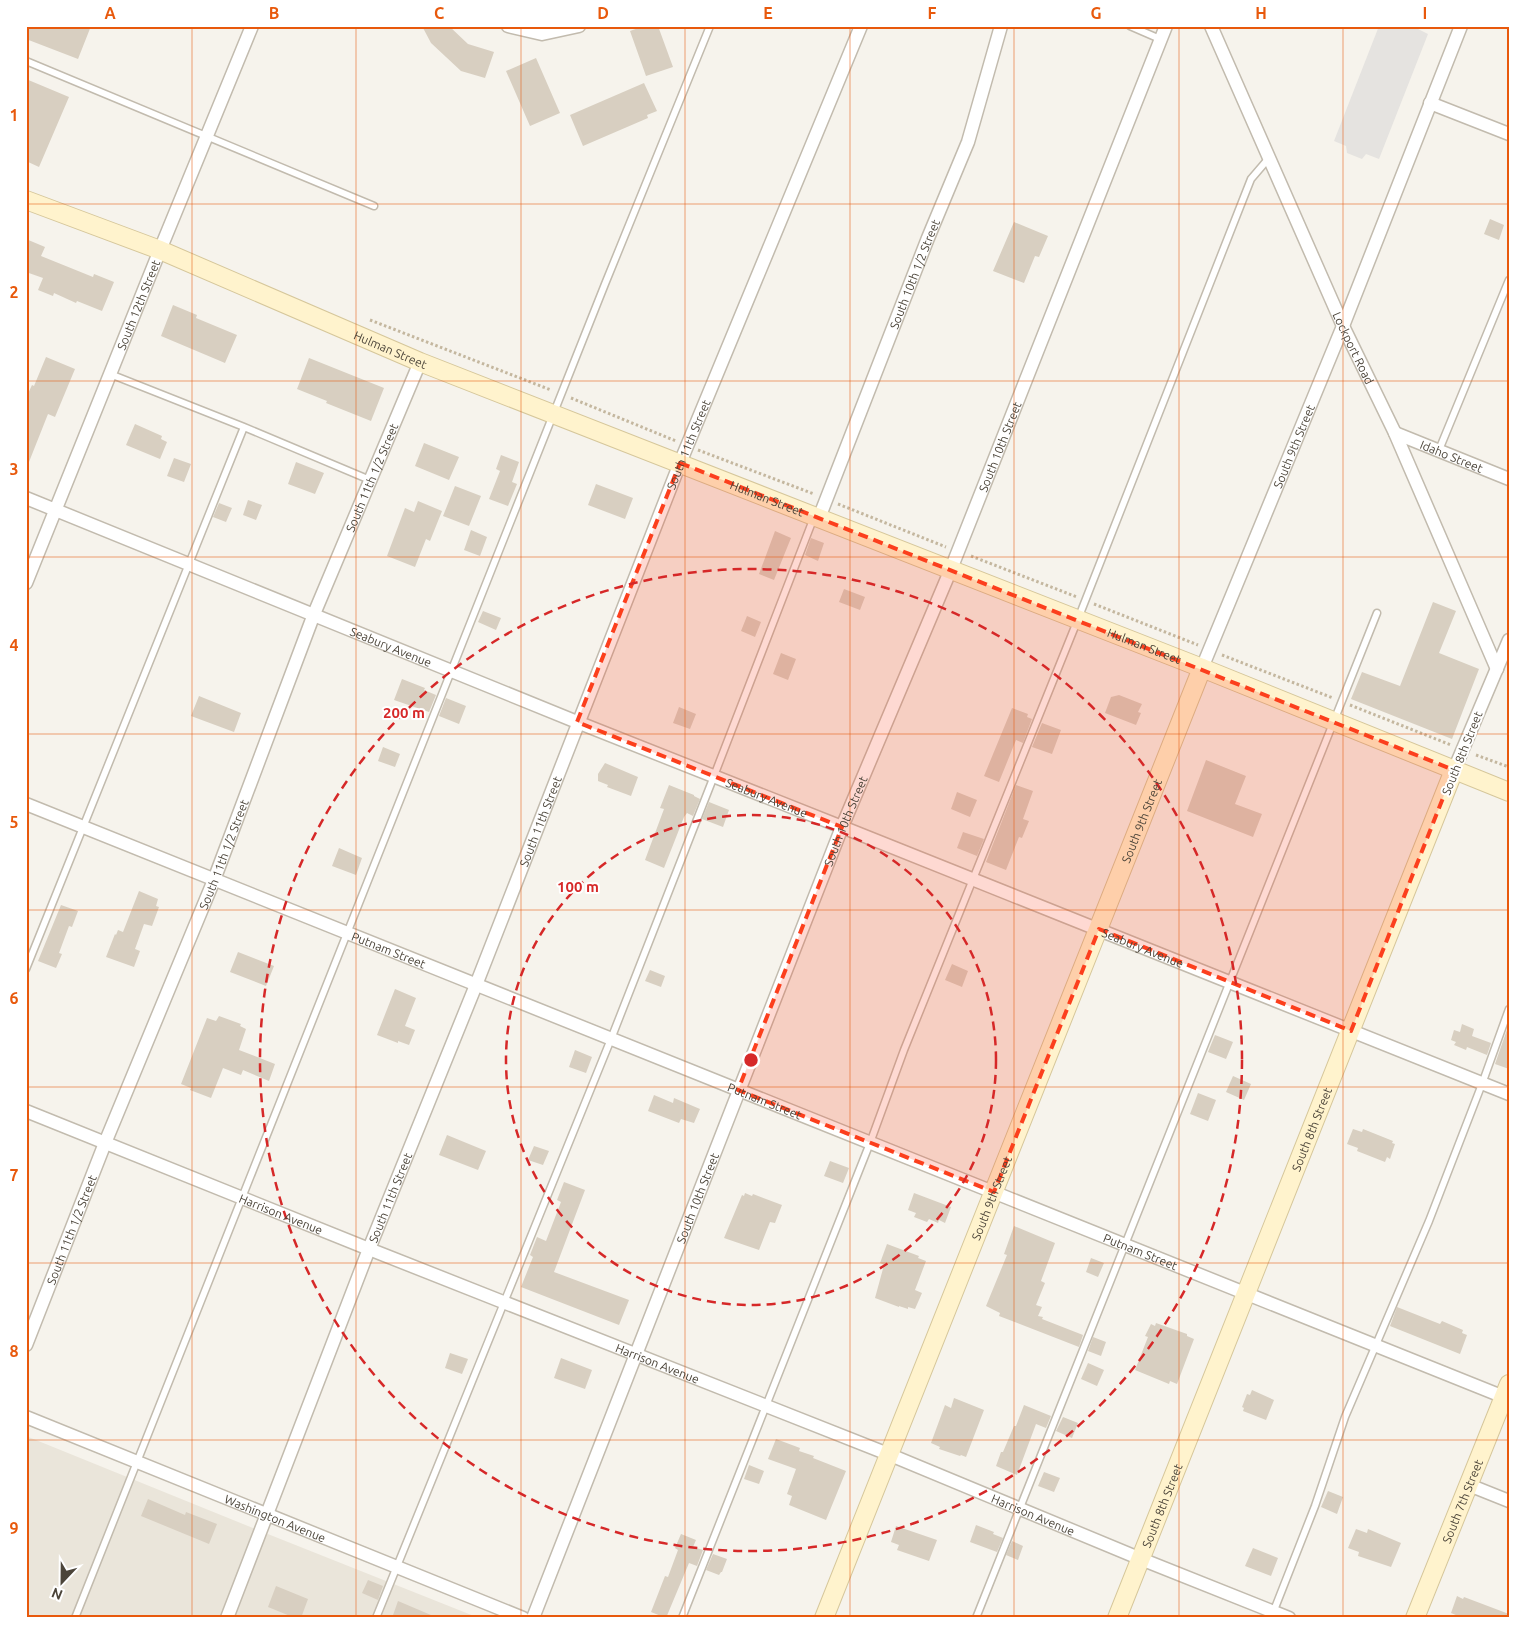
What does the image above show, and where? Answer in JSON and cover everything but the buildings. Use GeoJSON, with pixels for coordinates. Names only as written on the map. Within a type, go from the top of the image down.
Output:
{"type":"FeatureCollection","features":[{"type":"Feature","properties":{"kind":"street","name":"South 12th Street"},"geometry":{"type":"LineString","coordinates":[[26,583],[252,26]]}},
{"type":"Feature","properties":{"kind":"street"},"geometry":{"type":"LineString","coordinates":[[508,26],[542,34],[578,26]]}},
{"type":"Feature","properties":{"kind":"street","name":"South 11th Street"},"geometry":{"type":"LineString","coordinates":[[227,1618],[369,1249],[476,984],[680,463],[861,26]]}},
{"type":"Feature","properties":{"kind":"street","name":"South 10th 1/2 Street"},"geometry":{"type":"LineString","coordinates":[[817,517],[826,500],[928,238],[968,142],[1001,26]]}},
{"type":"Feature","properties":{"kind":"street","name":"South 10th Street"},"geometry":{"type":"LineString","coordinates":[[533,1618],[842,827],[950,569],[1166,26]]}},
{"type":"Feature","properties":{"kind":"street","name":"Lockport Road"},"geometry":{"type":"LineString","coordinates":[[1211,26],[1343,326],[1395,432],[1497,669]]}},
{"type":"Feature","properties":{"kind":"street","name":"South 9th Street"},"geometry":{"type":"LineString","coordinates":[[824,1618],[1202,668],[1343,326],[1461,26]]}},
{"type":"Feature","properties":{"kind":"street"},"geometry":{"type":"LineString","coordinates":[[1430,103],[1509,134]]}},
{"type":"Feature","properties":{"kind":"street","name":"Hulman Street"},"geometry":{"type":"LineString","coordinates":[[29,203],[160,250],[420,362],[1078,619],[1509,792]]}},
{"type":"Feature","properties":{"kind":"street","name":"South 11th 1/2 Street"},"geometry":{"type":"LineString","coordinates":[[26,1345],[104,1143],[214,880],[314,614],[420,362]]}},
{"type":"Feature","properties":{"kind":"street","name":"Idaho Street"},"geometry":{"type":"LineString","coordinates":[[1395,432],[1509,479]]}},
{"type":"Feature","properties":{"kind":"street","name":"Seabury Avenue"},"geometry":{"type":"LineString","coordinates":[[26,498],[577,722],[1509,1094]]}},
{"type":"Feature","properties":{"kind":"street","name":"South 8th Street"},"geometry":{"type":"LineString","coordinates":[[1117,1618],[1454,770],[1509,640]]}},
{"type":"Feature","properties":{"kind":"street","name":"Putnam Street"},"geometry":{"type":"LineString","coordinates":[[26,804],[1246,1294],[1376,1345],[1506,1390]]}},
{"type":"Feature","properties":{"kind":"street","name":"Harrison Avenue"},"geometry":{"type":"LineString","coordinates":[[26,1111],[888,1454],[1272,1615],[1289,1618]]}},
{"type":"Feature","properties":{"kind":"street","name":"South 7th Street"},"geometry":{"type":"LineString","coordinates":[[1415,1618],[1506,1390]]}},
{"type":"Feature","properties":{"kind":"street","name":"Washington Avenue"},"geometry":{"type":"LineString","coordinates":[[26,1418],[523,1618]]}},
{"type":"Feature","properties":{"kind":"street"},"geometry":{"type":"LineString","coordinates":[[1469,1485],[1509,1501]]}},
{"type":"Feature","properties":{"kind":"lane"},"geometry":{"type":"LineString","coordinates":[[75,1618],[451,670],[710,26]]}},
{"type":"Feature","properties":{"kind":"lane"},"geometry":{"type":"LineString","coordinates":[[1130,26],[1160,39]]}},
{"type":"Feature","properties":{"kind":"lane"},"geometry":{"type":"LineString","coordinates":[[26,61],[374,206]]}},
{"type":"Feature","properties":{"kind":"lane"},"geometry":{"type":"LineString","coordinates":[[682,1618],[870,1143],[904,1050],[1078,619],[1251,179],[1269,158]]}},
{"type":"Feature","properties":{"kind":"lane"},"geometry":{"type":"LineString","coordinates":[[1439,450],[1509,280]]}},
{"type":"Feature","properties":{"kind":"lane"},"geometry":{"type":"LineString","coordinates":[[110,374],[244,427],[370,480]]}},
{"type":"Feature","properties":{"kind":"lane"},"geometry":{"type":"LineString","coordinates":[[26,969],[244,427]]}},
{"type":"Feature","properties":{"kind":"lane"},"geometry":{"type":"LineString","coordinates":[[376,1618],[611,1039],[817,517]]}},
{"type":"Feature","properties":{"kind":"lane"},"geometry":{"type":"LineString","coordinates":[[976,1618],[1377,613]]}},
{"type":"Feature","properties":{"kind":"lane"},"geometry":{"type":"LineString","coordinates":[[1272,1615],[1315,1506],[1345,1417],[1429,1221],[1509,1009]]}},
{"type":"Feature","properties":{"kind":"path"},"geometry":{"type":"LineString","coordinates":[[363,318],[562,394],[688,446],[1509,767]]}},
{"type":"Feature","properties":{"kind":"highlighted area"},"geometry":{"type":"Polygon","coordinates":[[[680,463],[1454,770],[1351,1031],[1099,929],[994,1192],[738,1090],[842,827],[577,722],[680,463]]]}},
{"type":"Feature","properties":{"kind":"shaded area"},"geometry":{"type":"Polygon","coordinates":[[[1379,26],[1418,26],[1418,29],[1428,34],[1379,159],[1366,154],[1362,159],[1347,153],[1346,146],[1334,141],[1379,26]]]}},
{"type":"Feature","properties":{"kind":"shaded area"},"geometry":{"type":"Polygon","coordinates":[[[26,1436],[243,1524],[479,1618],[26,1618],[26,1436]]]}}]}
